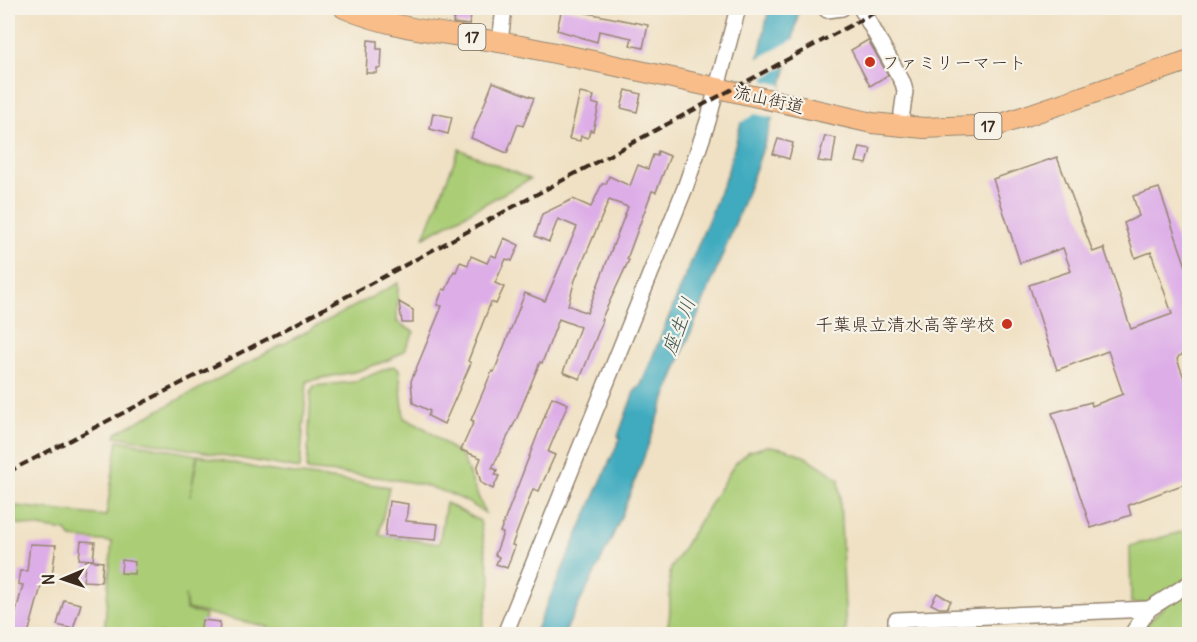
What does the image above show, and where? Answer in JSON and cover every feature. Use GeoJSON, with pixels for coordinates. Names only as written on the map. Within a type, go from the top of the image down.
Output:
{"type":"FeatureCollection","features":[{"type":"Feature","properties":{"kind":"main road","name":"流山街道"},"geometry":{"type":"LineString","coordinates":[[344,8],[394,24],[500,42],[900,127],[976,128],[999,125],[1190,60]]}},
{"type":"Feature","properties":{"kind":"street"},"geometry":{"type":"LineString","coordinates":[[500,42],[504,8]]}},
{"type":"Feature","properties":{"kind":"street"},"geometry":{"type":"LineString","coordinates":[[505,634],[725,89],[738,8]]}},
{"type":"Feature","properties":{"kind":"street"},"geometry":{"type":"LineString","coordinates":[[825,8],[827,10],[842,8]]}},
{"type":"Feature","properties":{"kind":"street"},"geometry":{"type":"LineString","coordinates":[[861,8],[903,83],[905,91],[900,127]]}},
{"type":"Feature","properties":{"kind":"street"},"geometry":{"type":"LineString","coordinates":[[1132,634],[1149,609],[1190,583]]}},
{"type":"Feature","properties":{"kind":"street"},"geometry":{"type":"LineString","coordinates":[[897,634],[896,620],[1149,609]]}},
{"type":"Feature","properties":{"kind":"green space"},"geometry":{"type":"Polygon","coordinates":[[[459,149],[530,179],[424,237],[459,149]]]}},
{"type":"Feature","properties":{"kind":"green space"},"geometry":{"type":"Polygon","coordinates":[[[398,283],[397,322],[414,332],[404,351],[391,359],[358,371],[307,381],[300,469],[115,436],[116,433],[398,283]]]}},
{"type":"Feature","properties":{"kind":"green space"},"geometry":{"type":"Polygon","coordinates":[[[393,366],[399,369],[404,418],[426,429],[462,457],[485,513],[465,501],[422,485],[376,477],[307,470],[311,392],[314,386],[354,382],[393,366]]]}},
{"type":"Feature","properties":{"kind":"green space"},"geometry":{"type":"Polygon","coordinates":[[[118,440],[197,455],[190,497],[198,455],[265,470],[389,487],[379,535],[439,544],[446,503],[480,521],[491,582],[481,634],[268,634],[269,627],[187,609],[185,595],[186,610],[205,615],[202,634],[104,634],[112,542],[71,538],[66,531],[18,524],[13,518],[16,506],[106,516],[118,440]]]}},
{"type":"Feature","properties":{"kind":"green space"},"geometry":{"type":"Polygon","coordinates":[[[767,446],[796,453],[839,479],[846,631],[842,634],[664,634],[670,611],[671,568],[734,465],[748,452],[767,446]]]}},
{"type":"Feature","properties":{"kind":"green space"},"geometry":{"type":"Polygon","coordinates":[[[1189,530],[1189,576],[1151,603],[1131,603],[1130,546],[1189,530]]]}},
{"type":"Feature","properties":{"kind":"green space"},"geometry":{"type":"Polygon","coordinates":[[[1189,589],[1189,634],[1140,634],[1162,608],[1189,589]]]}},
{"type":"Feature","properties":{"kind":"water","name":"座生川"},"geometry":{"type":"Polygon","coordinates":[[[769,8],[799,8],[780,94],[752,178],[627,502],[605,552],[564,634],[534,634],[620,438],[618,436],[634,392],[641,385],[727,174],[758,61],[769,8]]]}},
{"type":"Feature","properties":{"kind":"pier"},"geometry":{"type":"Polygon","coordinates":[[[796,38],[790,64],[763,78],[765,81],[782,85],[774,118],[755,114],[737,125],[755,60],[796,38]]]}},
{"type":"Feature","properties":{"kind":"building"},"geometry":{"type":"Polygon","coordinates":[[[456,8],[473,8],[469,25],[453,23],[456,8]]]}},
{"type":"Feature","properties":{"kind":"building"},"geometry":{"type":"Polygon","coordinates":[[[562,8],[648,25],[643,48],[630,45],[632,38],[599,31],[597,42],[557,30],[562,8]]]}},
{"type":"Feature","properties":{"kind":"building"},"geometry":{"type":"Polygon","coordinates":[[[368,40],[377,41],[377,49],[382,49],[381,68],[377,68],[377,73],[366,73],[368,40]]]}},
{"type":"Feature","properties":{"kind":"building","name":"ファミリーマート"},"geometry":{"type":"Polygon","coordinates":[[[868,40],[888,75],[870,86],[851,50],[868,40]]]}},
{"type":"Feature","properties":{"kind":"building"},"geometry":{"type":"Polygon","coordinates":[[[493,82],[534,98],[523,126],[518,124],[507,153],[471,138],[493,82]]]}},
{"type":"Feature","properties":{"kind":"building"},"geometry":{"type":"Polygon","coordinates":[[[626,90],[641,94],[637,112],[621,108],[626,90]]]}},
{"type":"Feature","properties":{"kind":"building"},"geometry":{"type":"Polygon","coordinates":[[[580,93],[594,96],[592,103],[599,105],[593,131],[590,130],[588,138],[581,136],[580,141],[569,139],[580,93]]]}},
{"type":"Feature","properties":{"kind":"building"},"geometry":{"type":"Polygon","coordinates":[[[433,113],[452,117],[448,134],[430,129],[433,113]]]}},
{"type":"Feature","properties":{"kind":"building"},"geometry":{"type":"Polygon","coordinates":[[[825,136],[836,138],[832,163],[818,161],[825,136]]]}},
{"type":"Feature","properties":{"kind":"building"},"geometry":{"type":"Polygon","coordinates":[[[778,139],[793,143],[789,159],[773,154],[778,139]]]}},
{"type":"Feature","properties":{"kind":"building"},"geometry":{"type":"Polygon","coordinates":[[[860,147],[871,149],[867,164],[856,162],[860,147]]]}},
{"type":"Feature","properties":{"kind":"building"},"geometry":{"type":"Polygon","coordinates":[[[658,151],[670,156],[656,192],[652,191],[627,259],[629,260],[601,320],[603,320],[580,379],[563,372],[580,327],[559,319],[542,363],[540,362],[517,418],[492,468],[497,470],[495,475],[499,476],[493,489],[481,483],[477,468],[481,458],[461,450],[474,421],[471,420],[492,371],[494,372],[525,293],[545,301],[577,227],[558,219],[549,242],[535,236],[542,214],[573,199],[591,207],[602,184],[606,184],[609,176],[630,186],[638,165],[648,169],[653,155],[657,156],[658,151]],[[609,200],[575,280],[568,305],[587,313],[628,207],[609,200]]]}},
{"type":"Feature","properties":{"kind":"building"},"geometry":{"type":"Polygon","coordinates":[[[1057,157],[1093,252],[1104,248],[1131,329],[1172,314],[1151,252],[1135,258],[1124,223],[1139,216],[1133,196],[1159,188],[1190,278],[1190,352],[1177,359],[1190,394],[1190,482],[1128,505],[1131,515],[1091,528],[1052,413],[1091,402],[1092,406],[1123,394],[1108,351],[1057,370],[1029,285],[1071,271],[1063,248],[1020,263],[993,179],[1057,157]]]}},
{"type":"Feature","properties":{"kind":"building"},"geometry":{"type":"Polygon","coordinates":[[[504,238],[519,245],[512,261],[506,259],[495,283],[504,287],[496,304],[491,302],[468,361],[471,363],[444,424],[428,416],[430,411],[413,403],[411,381],[442,306],[437,305],[443,289],[446,290],[454,271],[456,272],[460,262],[468,265],[471,256],[487,263],[491,255],[496,257],[504,238]]]}},
{"type":"Feature","properties":{"kind":"building"},"geometry":{"type":"Polygon","coordinates":[[[399,302],[413,310],[413,323],[402,323],[399,302]]]}},
{"type":"Feature","properties":{"kind":"building"},"geometry":{"type":"Polygon","coordinates":[[[552,397],[568,404],[548,452],[555,455],[539,491],[533,489],[512,545],[515,546],[507,568],[496,564],[499,557],[495,555],[503,533],[500,532],[552,397]]]}},
{"type":"Feature","properties":{"kind":"building"},"geometry":{"type":"Polygon","coordinates":[[[389,501],[408,504],[406,521],[438,524],[436,540],[385,536],[389,501]]]}},
{"type":"Feature","properties":{"kind":"building"},"geometry":{"type":"Polygon","coordinates":[[[81,541],[95,542],[93,560],[79,559],[81,541]]]}},
{"type":"Feature","properties":{"kind":"building"},"geometry":{"type":"Polygon","coordinates":[[[30,544],[56,545],[51,584],[42,583],[28,634],[10,634],[23,585],[18,584],[20,571],[27,571],[30,544]]]}},
{"type":"Feature","properties":{"kind":"building"},"geometry":{"type":"Polygon","coordinates":[[[86,560],[103,562],[101,582],[83,581],[86,560]]]}},
{"type":"Feature","properties":{"kind":"building"},"geometry":{"type":"Polygon","coordinates":[[[122,560],[135,562],[134,574],[121,573],[122,560]]]}},
{"type":"Feature","properties":{"kind":"building"},"geometry":{"type":"Polygon","coordinates":[[[937,593],[951,601],[947,608],[939,608],[931,604],[937,593]]]}},
{"type":"Feature","properties":{"kind":"building"},"geometry":{"type":"Polygon","coordinates":[[[64,600],[81,604],[73,629],[57,625],[64,600]]]}},
{"type":"Feature","properties":{"kind":"building"},"geometry":{"type":"Polygon","coordinates":[[[202,620],[220,622],[219,634],[200,634],[202,620]]]}},
{"type":"Feature","properties":{"kind":"railway"},"geometry":{"type":"LineString","coordinates":[[8,472],[275,335],[883,8]]}},
{"type":"Feature","properties":{"kind":"place","name":"ファミリーマート"},"geometry":{"type":"Point","coordinates":[870,62]}},
{"type":"Feature","properties":{"kind":"place","name":"千葉県立清水高等学校"},"geometry":{"type":"Point","coordinates":[1007,324]}}]}
